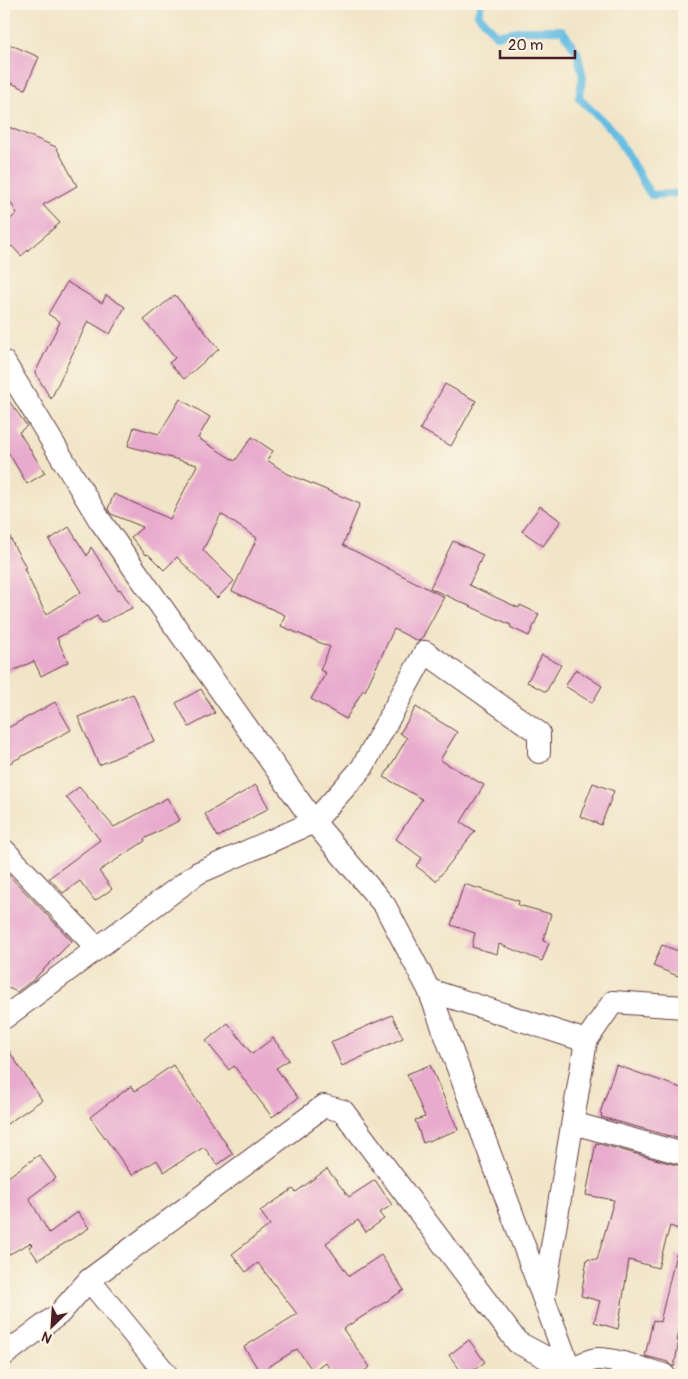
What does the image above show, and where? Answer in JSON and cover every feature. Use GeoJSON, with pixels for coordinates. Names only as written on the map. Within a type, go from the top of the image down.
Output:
{"type":"FeatureCollection","features":[{"type":"Feature","properties":{"kind":"street"},"geometry":{"type":"LineString","coordinates":[[4,362],[100,518],[314,822],[385,906],[430,990],[544,1298],[568,1374]]}},
{"type":"Feature","properties":{"kind":"street"},"geometry":{"type":"LineString","coordinates":[[4,1018],[198,873],[314,822],[362,768],[425,652],[539,733],[539,752]]}},
{"type":"Feature","properties":{"kind":"street"},"geometry":{"type":"LineString","coordinates":[[4,850],[97,948]]}},
{"type":"Feature","properties":{"kind":"street"},"geometry":{"type":"LineString","coordinates":[[430,990],[586,1041]]}},
{"type":"Feature","properties":{"kind":"street"},"geometry":{"type":"LineString","coordinates":[[544,1298],[586,1041],[613,1002],[684,1006]]}},
{"type":"Feature","properties":{"kind":"street"},"geometry":{"type":"LineString","coordinates":[[4,1355],[59,1314],[89,1280],[324,1106],[343,1111],[516,1342],[568,1374]]}},
{"type":"Feature","properties":{"kind":"street"},"geometry":{"type":"LineString","coordinates":[[573,1123],[684,1154]]}},
{"type":"Feature","properties":{"kind":"street"},"geometry":{"type":"LineString","coordinates":[[89,1280],[167,1375]]}},
{"type":"Feature","properties":{"kind":"street"},"geometry":{"type":"LineString","coordinates":[[568,1374],[596,1358],[664,1375]]}},
{"type":"Feature","properties":{"kind":"building"},"geometry":{"type":"Polygon","coordinates":[[[4,42],[39,57],[25,89],[4,80],[4,42]]]}},
{"type":"Feature","properties":{"kind":"building"},"geometry":{"type":"Polygon","coordinates":[[[4,125],[56,147],[77,186],[43,205],[60,223],[21,256],[12,246],[4,253],[4,225],[17,213],[4,192],[4,125]]]}},
{"type":"Feature","properties":{"kind":"building"},"geometry":{"type":"Polygon","coordinates":[[[67,282],[102,303],[106,295],[125,307],[110,334],[88,321],[51,399],[35,373],[60,322],[48,314],[67,282]]]}},
{"type":"Feature","properties":{"kind":"building"},"geometry":{"type":"Polygon","coordinates":[[[175,295],[219,349],[184,379],[169,363],[175,358],[144,320],[175,295]]]}},
{"type":"Feature","properties":{"kind":"building"},"geometry":{"type":"Polygon","coordinates":[[[445,384],[476,401],[451,446],[420,429],[445,384]]]}},
{"type":"Feature","properties":{"kind":"building"},"geometry":{"type":"Polygon","coordinates":[[[4,394],[27,426],[19,432],[45,473],[27,484],[4,445],[4,394]]]}},
{"type":"Feature","properties":{"kind":"building"},"geometry":{"type":"Polygon","coordinates":[[[180,399],[210,417],[198,438],[235,461],[252,437],[273,451],[267,460],[288,474],[360,504],[343,545],[444,597],[421,640],[418,641],[394,629],[365,691],[363,690],[346,719],[311,699],[326,673],[320,670],[330,647],[281,626],[285,615],[232,591],[257,538],[221,514],[203,550],[234,581],[217,598],[177,557],[164,570],[148,554],[146,555],[131,537],[143,527],[111,514],[108,509],[114,494],[170,519],[197,465],[128,446],[134,427],[159,434],[180,399]]]}},
{"type":"Feature","properties":{"kind":"building"},"geometry":{"type":"Polygon","coordinates":[[[540,506],[561,521],[543,546],[522,531],[540,506]]]}},
{"type":"Feature","properties":{"kind":"building"},"geometry":{"type":"Polygon","coordinates":[[[4,524],[26,567],[24,568],[46,615],[81,592],[49,540],[69,527],[87,556],[91,547],[118,590],[120,589],[132,608],[101,623],[97,616],[57,638],[68,662],[41,676],[34,661],[4,675],[4,524]]]}},
{"type":"Feature","properties":{"kind":"building"},"geometry":{"type":"Polygon","coordinates":[[[453,541],[483,555],[469,585],[519,608],[520,605],[539,614],[529,636],[510,627],[511,625],[430,588],[453,541]]]}},
{"type":"Feature","properties":{"kind":"building"},"geometry":{"type":"Polygon","coordinates":[[[542,655],[561,665],[546,692],[527,682],[542,655]]]}},
{"type":"Feature","properties":{"kind":"building"},"geometry":{"type":"Polygon","coordinates":[[[576,669],[602,686],[592,703],[565,686],[576,669]]]}},
{"type":"Feature","properties":{"kind":"building"},"geometry":{"type":"Polygon","coordinates":[[[201,689],[215,713],[189,727],[176,703],[201,689]]]}},
{"type":"Feature","properties":{"kind":"building"},"geometry":{"type":"Polygon","coordinates":[[[133,694],[154,741],[99,765],[78,717],[133,694]]]}},
{"type":"Feature","properties":{"kind":"building"},"geometry":{"type":"Polygon","coordinates":[[[55,702],[71,730],[4,766],[4,730],[55,702]]]}},
{"type":"Feature","properties":{"kind":"building"},"geometry":{"type":"Polygon","coordinates":[[[416,707],[457,732],[440,760],[484,785],[461,822],[475,831],[436,881],[416,866],[422,858],[396,839],[422,799],[384,777],[407,738],[400,733],[416,707]]]}},
{"type":"Feature","properties":{"kind":"building"},"geometry":{"type":"Polygon","coordinates":[[[593,783],[614,791],[601,825],[580,816],[593,783]]]}},
{"type":"Feature","properties":{"kind":"building"},"geometry":{"type":"Polygon","coordinates":[[[256,785],[269,808],[218,837],[205,814],[256,785]]]}},
{"type":"Feature","properties":{"kind":"building"},"geometry":{"type":"Polygon","coordinates":[[[79,787],[114,827],[167,798],[180,820],[144,839],[145,841],[99,871],[112,889],[95,901],[80,881],[63,893],[49,878],[100,840],[66,797],[79,787]]]}},
{"type":"Feature","properties":{"kind":"building"},"geometry":{"type":"Polygon","coordinates":[[[4,870],[72,941],[33,980],[17,992],[4,986],[4,870]]]}},
{"type":"Feature","properties":{"kind":"building"},"geometry":{"type":"Polygon","coordinates":[[[464,884],[519,901],[518,905],[551,914],[543,941],[549,943],[542,961],[499,944],[497,954],[472,947],[475,933],[451,925],[464,884]]]}},
{"type":"Feature","properties":{"kind":"building"},"geometry":{"type":"Polygon","coordinates":[[[662,945],[684,953],[684,961],[678,976],[653,966],[662,945]]]}},
{"type":"Feature","properties":{"kind":"building"},"geometry":{"type":"Polygon","coordinates":[[[392,1015],[403,1038],[342,1066],[331,1042],[392,1015]]]}},
{"type":"Feature","properties":{"kind":"building"},"geometry":{"type":"Polygon","coordinates":[[[228,1023],[252,1054],[273,1038],[289,1060],[276,1068],[298,1098],[272,1117],[234,1066],[229,1070],[206,1041],[228,1023]]]}},
{"type":"Feature","properties":{"kind":"building"},"geometry":{"type":"Polygon","coordinates":[[[4,1044],[42,1100],[4,1126],[4,1044]]]}},
{"type":"Feature","properties":{"kind":"building"},"geometry":{"type":"Polygon","coordinates":[[[173,1065],[233,1154],[217,1165],[204,1147],[164,1172],[157,1160],[132,1175],[90,1117],[131,1086],[135,1091],[173,1065]]]}},
{"type":"Feature","properties":{"kind":"building"},"geometry":{"type":"Polygon","coordinates":[[[430,1065],[458,1130],[423,1143],[415,1120],[425,1117],[407,1074],[430,1065]]]}},
{"type":"Feature","properties":{"kind":"building"},"geometry":{"type":"Polygon","coordinates":[[[616,1065],[684,1089],[684,1140],[601,1117],[602,1114],[600,1113],[616,1065]]]}},
{"type":"Feature","properties":{"kind":"building"},"geometry":{"type":"Polygon","coordinates":[[[596,1143],[684,1167],[684,1231],[670,1226],[658,1268],[629,1260],[618,1329],[594,1322],[600,1301],[581,1296],[587,1259],[597,1260],[614,1200],[586,1195],[596,1143]]]}},
{"type":"Feature","properties":{"kind":"building"},"geometry":{"type":"Polygon","coordinates":[[[39,1155],[56,1178],[29,1198],[49,1233],[78,1212],[89,1228],[38,1260],[29,1247],[32,1245],[30,1243],[4,1257],[4,1180],[39,1155]]]}},
{"type":"Feature","properties":{"kind":"building"},"geometry":{"type":"Polygon","coordinates":[[[327,1169],[349,1197],[375,1180],[392,1205],[379,1213],[384,1219],[366,1232],[358,1220],[326,1243],[349,1276],[381,1255],[404,1290],[343,1329],[370,1367],[358,1375],[334,1375],[325,1362],[313,1371],[297,1349],[260,1372],[244,1347],[297,1314],[258,1263],[246,1272],[232,1254],[270,1225],[260,1211],[293,1189],[296,1192],[327,1169]]]}},
{"type":"Feature","properties":{"kind":"building"},"geometry":{"type":"Polygon","coordinates":[[[676,1254],[684,1255],[684,1311],[677,1341],[679,1341],[674,1367],[668,1362],[645,1356],[653,1320],[660,1322],[676,1254]]]}},
{"type":"Feature","properties":{"kind":"building"},"geometry":{"type":"Polygon","coordinates":[[[469,1340],[485,1362],[467,1375],[464,1375],[449,1355],[469,1340]]]}},
{"type":"Feature","properties":{"kind":"waterway"},"geometry":{"type":"LineString","coordinates":[[481,4],[478,14],[496,35],[523,30],[562,30],[577,52],[583,77],[579,98],[613,131],[651,195],[684,193]]}}]}
